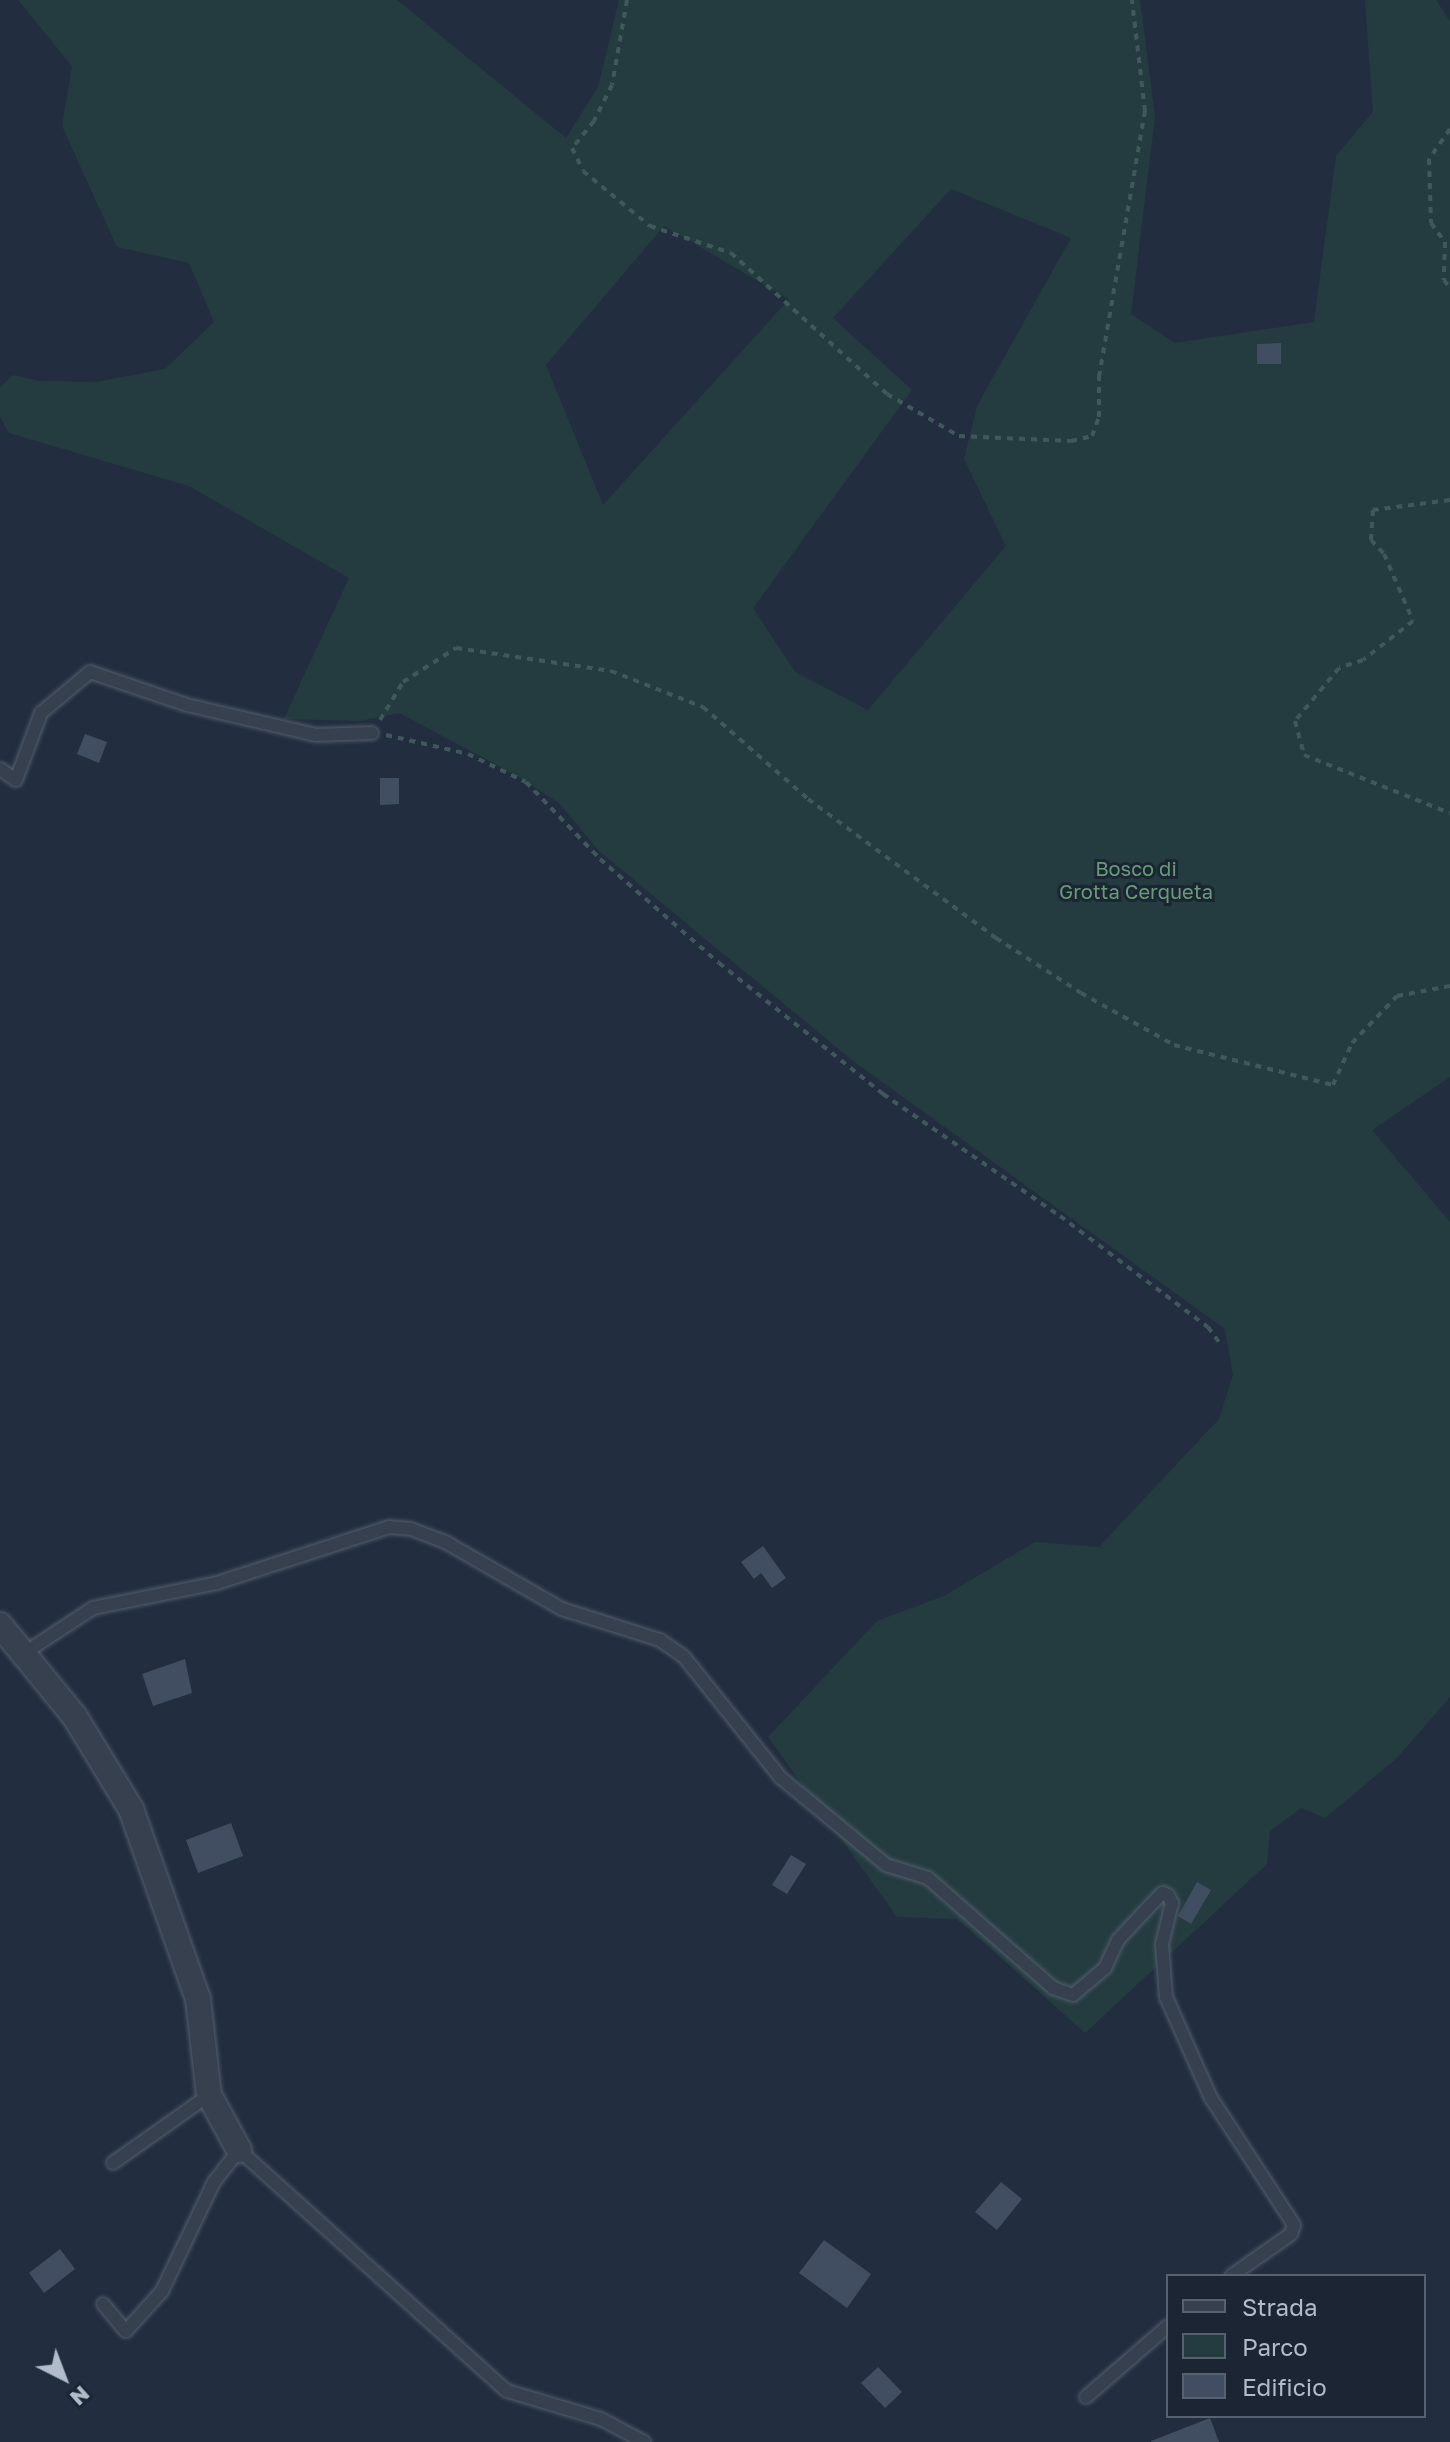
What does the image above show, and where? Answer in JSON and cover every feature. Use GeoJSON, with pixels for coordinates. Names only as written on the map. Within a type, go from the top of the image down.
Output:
{"type":"FeatureCollection","features":[{"type":"Feature","properties":{"kind":"street"},"geometry":{"type":"LineString","coordinates":[[0,1625],[110,1768],[131,1809],[198,1999],[209,2095],[239,2150]]}},
{"type":"Feature","properties":{"kind":"lane"},"geometry":{"type":"LineString","coordinates":[[0,769],[16,780],[41,713],[90,672],[187,705],[316,735],[372,733]]}},
{"type":"Feature","properties":{"kind":"lane"},"geometry":{"type":"LineString","coordinates":[[23,1654],[93,1608],[217,1583],[389,1527],[411,1529],[447,1543],[562,1609],[660,1640],[684,1657],[781,1778],[886,1865],[928,1878],[1053,1988],[1073,1995],[1105,1968],[1118,1940],[1162,1893],[1168,1895],[1172,1903],[1162,1944],[1166,1997],[1211,2098],[1294,2225],[1291,2234],[1234,2274]]}},
{"type":"Feature","properties":{"kind":"lane"},"geometry":{"type":"LineString","coordinates":[[113,2163],[209,2095]]}},
{"type":"Feature","properties":{"kind":"lane"},"geometry":{"type":"LineString","coordinates":[[103,2304],[126,2331],[162,2291],[214,2182],[239,2150],[507,2391],[601,2419],[644,2442]]}},
{"type":"Feature","properties":{"kind":"lane"},"geometry":{"type":"LineString","coordinates":[[1086,2397],[1166,2328]]}},
{"type":"Feature","properties":{"kind":"path"},"geometry":{"type":"LineString","coordinates":[[627,0],[612,85],[594,121],[572,148],[583,171],[650,226],[731,253],[887,394],[959,436],[1071,441],[1092,436],[1099,417],[1099,377],[1145,111],[1132,0]]}},
{"type":"Feature","properties":{"kind":"path"},"geometry":{"type":"LineString","coordinates":[[1450,129],[1429,159],[1431,223],[1445,242],[1444,280],[1450,288]]}},
{"type":"Feature","properties":{"kind":"path"},"geometry":{"type":"LineString","coordinates":[[1450,500],[1373,510],[1371,540],[1384,554],[1413,621],[1363,660],[1339,668],[1295,721],[1304,755],[1450,813]]}},
{"type":"Feature","properties":{"kind":"path"},"geometry":{"type":"LineString","coordinates":[[1219,1342],[1208,1327],[1060,1216],[883,1094],[719,963],[600,859],[526,782],[468,754],[414,738],[372,733],[403,682],[456,648],[611,671],[703,707],[808,799],[996,938],[1081,993],[1174,1045],[1333,1085],[1352,1043],[1397,996],[1450,986]]}},
{"type":"Feature","properties":{"kind":"green space","name":"Bosco di Grotta Cerqueta"},"geometry":{"type":"Polygon","coordinates":[[[18,0],[397,0],[566,138],[598,87],[619,0],[1140,0],[1155,117],[1131,314],[1175,343],[1314,322],[1336,156],[1373,112],[1365,0],[1436,0],[1450,21],[1450,1077],[1372,1130],[1450,1222],[1450,1697],[1396,1759],[1325,1818],[1301,1808],[1270,1831],[1267,1864],[1085,2033],[957,1919],[897,1917],[768,1737],[877,1621],[944,1596],[1035,1542],[1099,1547],[1219,1419],[1233,1375],[1225,1329],[853,1061],[599,851],[559,803],[516,775],[399,713],[360,721],[284,719],[349,578],[189,486],[9,433],[0,417],[0,387],[13,375],[39,381],[96,382],[165,369],[214,322],[189,263],[117,247],[62,126],[72,66],[18,0]],[[951,189],[833,318],[912,390],[753,608],[795,672],[868,710],[1006,546],[964,459],[977,406],[1071,238],[951,189]],[[664,226],[546,365],[603,505],[789,299],[664,226]]]}},
{"type":"Feature","properties":{"kind":"building"},"geometry":{"type":"Polygon","coordinates":[[[1281,343],[1281,364],[1257,364],[1257,344],[1281,343]]]}},
{"type":"Feature","properties":{"kind":"building"},"geometry":{"type":"Polygon","coordinates":[[[85,734],[107,742],[99,763],[77,754],[85,734]]]}},
{"type":"Feature","properties":{"kind":"building"},"geometry":{"type":"Polygon","coordinates":[[[380,778],[399,778],[399,804],[380,805],[380,778]]]}},
{"type":"Feature","properties":{"kind":"building"},"geometry":{"type":"Polygon","coordinates":[[[763,1546],[786,1578],[772,1588],[761,1573],[754,1579],[741,1562],[763,1546]]]}},
{"type":"Feature","properties":{"kind":"building"},"geometry":{"type":"Polygon","coordinates":[[[185,1659],[192,1693],[153,1706],[142,1674],[185,1659]]]}},
{"type":"Feature","properties":{"kind":"building"},"geometry":{"type":"Polygon","coordinates":[[[231,1823],[243,1856],[198,1873],[186,1840],[231,1823]]]}},
{"type":"Feature","properties":{"kind":"building"},"geometry":{"type":"Polygon","coordinates":[[[791,1855],[806,1864],[787,1894],[772,1885],[791,1855]]]}},
{"type":"Feature","properties":{"kind":"building"},"geometry":{"type":"Polygon","coordinates":[[[1197,1882],[1211,1890],[1191,1924],[1178,1916],[1197,1882]]]}},
{"type":"Feature","properties":{"kind":"building"},"geometry":{"type":"Polygon","coordinates":[[[1001,2182],[1022,2199],[997,2230],[975,2212],[1001,2182]]]}},
{"type":"Feature","properties":{"kind":"building"},"geometry":{"type":"Polygon","coordinates":[[[824,2240],[871,2274],[847,2308],[799,2273],[824,2240]]]}},
{"type":"Feature","properties":{"kind":"building"},"geometry":{"type":"Polygon","coordinates":[[[60,2249],[75,2269],[44,2293],[29,2273],[60,2249]]]}},
{"type":"Feature","properties":{"kind":"building"},"geometry":{"type":"Polygon","coordinates":[[[878,2367],[902,2392],[885,2408],[861,2383],[878,2367]]]}},
{"type":"Feature","properties":{"kind":"building"},"geometry":{"type":"Polygon","coordinates":[[[1210,2418],[1219,2442],[1151,2442],[1151,2441],[1210,2418]]]}}]}
